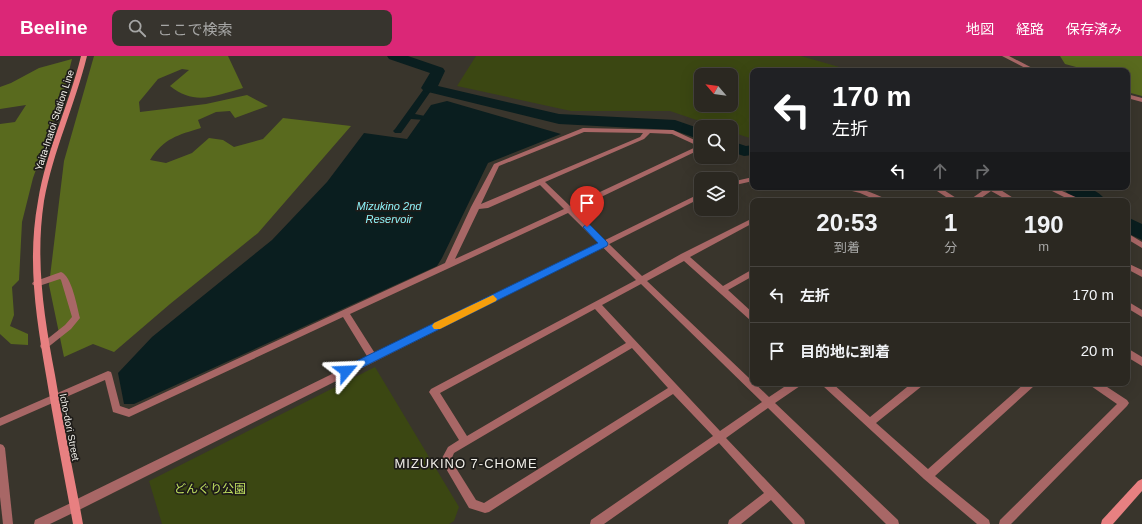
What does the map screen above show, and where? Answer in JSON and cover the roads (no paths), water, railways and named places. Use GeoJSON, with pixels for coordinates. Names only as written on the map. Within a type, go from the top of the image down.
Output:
{"type":"FeatureCollection","features":[{"type":"Feature","properties":{"kind":"main road","name":"Yaita-Inatoi Station Line"},"geometry":{"type":"LineString","coordinates":[[43,333],[36,284],[36,230],[45,179],[84,56]]}},
{"type":"Feature","properties":{"kind":"main road","name":"Icho-dori Street"},"geometry":{"type":"LineString","coordinates":[[43,333],[44,346],[78,524]]}},
{"type":"Feature","properties":{"kind":"main road"},"geometry":{"type":"LineString","coordinates":[[1106,524],[1142,484]]}},
{"type":"Feature","properties":{"kind":"street"},"geometry":{"type":"LineString","coordinates":[[1005,56],[1029,68]]}},
{"type":"Feature","properties":{"kind":"street"},"geometry":{"type":"LineString","coordinates":[[1130,97],[1142,100]]}},
{"type":"Feature","properties":{"kind":"street"},"geometry":{"type":"LineString","coordinates":[[448,266],[496,165],[583,130],[673,132],[694,142]]}},
{"type":"Feature","properties":{"kind":"street"},"geometry":{"type":"LineString","coordinates":[[475,207],[485,206],[541,182],[642,138],[648,132]]}},
{"type":"Feature","properties":{"kind":"street"},"geometry":{"type":"LineString","coordinates":[[0,422],[108,375],[116,410],[129,413],[448,266],[694,149]]}},
{"type":"Feature","properties":{"kind":"street"},"geometry":{"type":"LineString","coordinates":[[738,182],[750,180]]}},
{"type":"Feature","properties":{"kind":"street"},"geometry":{"type":"LineString","coordinates":[[541,182],[750,385]]}},
{"type":"Feature","properties":{"kind":"street"},"geometry":{"type":"LineString","coordinates":[[858,190],[877,198]]}},
{"type":"Feature","properties":{"kind":"street"},"geometry":{"type":"LineString","coordinates":[[939,190],[952,198]]}},
{"type":"Feature","properties":{"kind":"street"},"geometry":{"type":"LineString","coordinates":[[976,198],[988,190]]}},
{"type":"Feature","properties":{"kind":"street"},"geometry":{"type":"LineString","coordinates":[[997,190],[1009,198]]}},
{"type":"Feature","properties":{"kind":"street"},"geometry":{"type":"LineString","coordinates":[[1054,190],[1071,198]]}},
{"type":"Feature","properties":{"kind":"street"},"geometry":{"type":"LineString","coordinates":[[39,524],[694,199]]}},
{"type":"Feature","properties":{"kind":"street"},"geometry":{"type":"LineString","coordinates":[[465,441],[434,392],[750,222]]}},
{"type":"Feature","properties":{"kind":"street"},"geometry":{"type":"LineString","coordinates":[[1130,238],[1142,245]]}},
{"type":"Feature","properties":{"kind":"street"},"geometry":{"type":"LineString","coordinates":[[684,256],[750,315]]}},
{"type":"Feature","properties":{"kind":"street"},"geometry":{"type":"LineString","coordinates":[[1130,268],[1142,274]]}},
{"type":"Feature","properties":{"kind":"street"},"geometry":{"type":"LineString","coordinates":[[722,290],[750,274]]}},
{"type":"Feature","properties":{"kind":"street"},"geometry":{"type":"LineString","coordinates":[[36,284],[60,275],[65,280],[76,318],[68,327],[44,346]]}},
{"type":"Feature","properties":{"kind":"street"},"geometry":{"type":"LineString","coordinates":[[596,304],[800,524]]}},
{"type":"Feature","properties":{"kind":"street"},"geometry":{"type":"LineString","coordinates":[[1130,306],[1142,314]]}},
{"type":"Feature","properties":{"kind":"street"},"geometry":{"type":"LineString","coordinates":[[345,313],[373,358]]}},
{"type":"Feature","properties":{"kind":"street"},"geometry":{"type":"LineString","coordinates":[[632,343],[451,450],[446,460],[473,504],[485,508],[675,388]]}},
{"type":"Feature","properties":{"kind":"street"},"geometry":{"type":"LineString","coordinates":[[1130,354],[1142,362]]}},
{"type":"Feature","properties":{"kind":"street"},"geometry":{"type":"LineString","coordinates":[[751,386],[894,524]]}},
{"type":"Feature","properties":{"kind":"street"},"geometry":{"type":"LineString","coordinates":[[595,524],[793,386]]}},
{"type":"Feature","properties":{"kind":"street"},"geometry":{"type":"LineString","coordinates":[[829,386],[928,476],[984,524]]}},
{"type":"Feature","properties":{"kind":"street"},"geometry":{"type":"LineString","coordinates":[[870,422],[915,386]]}},
{"type":"Feature","properties":{"kind":"street"},"geometry":{"type":"LineString","coordinates":[[928,476],[1028,386]]}},
{"type":"Feature","properties":{"kind":"street"},"geometry":{"type":"LineString","coordinates":[[1004,524],[1124,403],[1098,386]]}},
{"type":"Feature","properties":{"kind":"street"},"geometry":{"type":"LineString","coordinates":[[0,448],[1,472],[8,524]]}},
{"type":"Feature","properties":{"kind":"street"},"geometry":{"type":"LineString","coordinates":[[733,524],[772,494]]}},
{"type":"Feature","properties":{"kind":"water","name":"Mizukino 2nd Reservoir"},"geometry":{"type":"Polygon","coordinates":[[[447,101],[561,134],[488,163],[437,266],[134,404],[124,404],[118,373],[152,337],[272,240],[327,182],[364,133],[407,139],[431,105],[447,101]]]}},
{"type":"Feature","properties":{"kind":"waterway"},"geometry":{"type":"LineString","coordinates":[[394,56],[438,71],[429,88],[559,119],[675,125],[694,132]]}},
{"type":"Feature","properties":{"kind":"waterway"},"geometry":{"type":"LineString","coordinates":[[398,131],[429,88]]}},
{"type":"Feature","properties":{"kind":"waterway"},"geometry":{"type":"LineString","coordinates":[[409,116],[422,118]]}},
{"type":"Feature","properties":{"kind":"waterway"},"geometry":{"type":"LineString","coordinates":[[738,149],[744,151],[750,150]]}},
{"type":"Feature","properties":{"kind":"waterway"},"geometry":{"type":"LineString","coordinates":[[1077,190],[1093,198]]}},
{"type":"Feature","properties":{"kind":"waterway"},"geometry":{"type":"LineString","coordinates":[[1130,226],[1142,233]]}},
{"type":"Feature","properties":{"kind":"district","name":"MIZUKINO 7-CHOME"},"geometry":{"type":"Point","coordinates":[466,463]}},
{"type":"Feature","properties":{"kind":"park label","name":"どんぐり公園"},"geometry":{"type":"Point","coordinates":[210,489]}}]}
